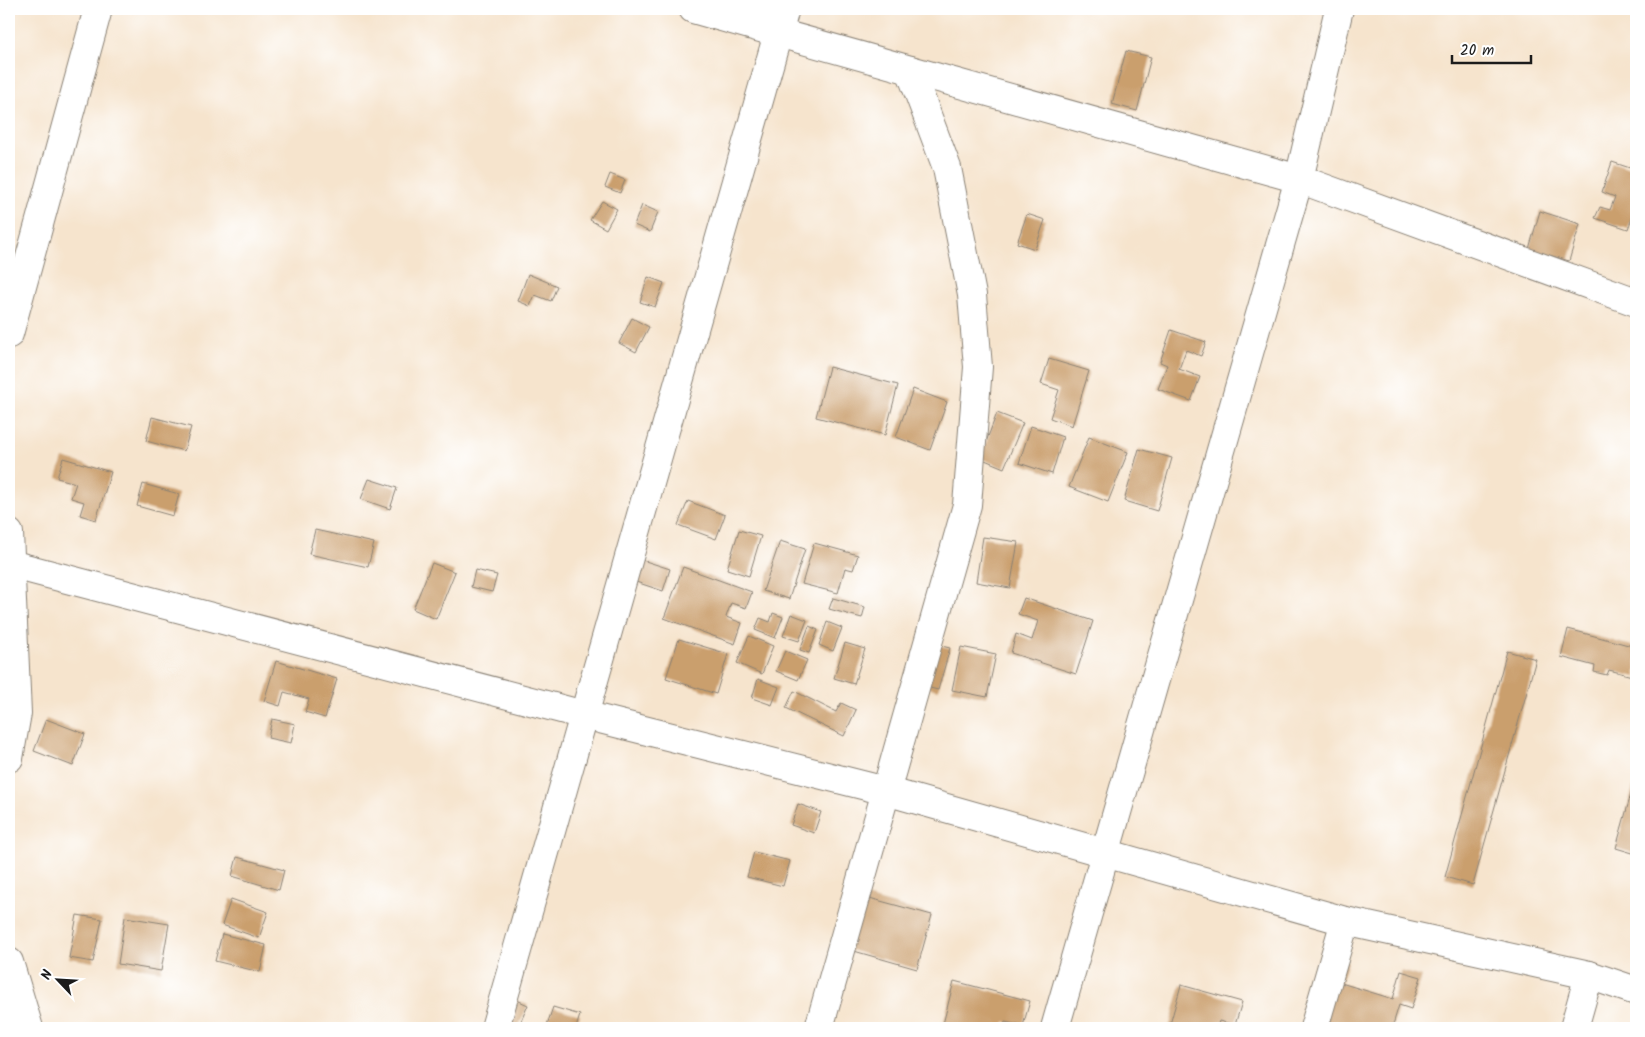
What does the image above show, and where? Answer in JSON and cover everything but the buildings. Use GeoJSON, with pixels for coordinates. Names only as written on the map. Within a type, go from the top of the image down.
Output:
{"type":"FeatureCollection","features":[{"type":"Feature","properties":{"kind":"street"},"geometry":{"type":"LineString","coordinates":[[9,334],[98,9]]}},
{"type":"Feature","properties":{"kind":"street"},"geometry":{"type":"LineString","coordinates":[[693,9],[781,21],[910,70],[1299,179],[1636,302]]}},
{"type":"Feature","properties":{"kind":"street"},"geometry":{"type":"LineString","coordinates":[[1055,1028],[1299,179],[1335,12]]}},
{"type":"Feature","properties":{"kind":"street"},"geometry":{"type":"LineString","coordinates":[[495,1028],[781,21]]}},
{"type":"Feature","properties":{"kind":"street"},"geometry":{"type":"LineString","coordinates":[[819,1028],[967,505],[978,367],[972,295],[948,168],[910,70]]}},
{"type":"Feature","properties":{"kind":"street"},"geometry":{"type":"LineString","coordinates":[[9,534],[17,713],[9,758]]}},
{"type":"Feature","properties":{"kind":"street"},"geometry":{"type":"LineString","coordinates":[[10,564],[584,715],[886,791],[1345,921],[1589,975],[1636,991]]}},
{"type":"Feature","properties":{"kind":"street"},"geometry":{"type":"LineString","coordinates":[[1314,1028],[1345,921]]}},
{"type":"Feature","properties":{"kind":"street"},"geometry":{"type":"LineString","coordinates":[[9,962],[29,1028]]}},
{"type":"Feature","properties":{"kind":"street"},"geometry":{"type":"LineString","coordinates":[[1574,1028],[1589,975]]}}]}
